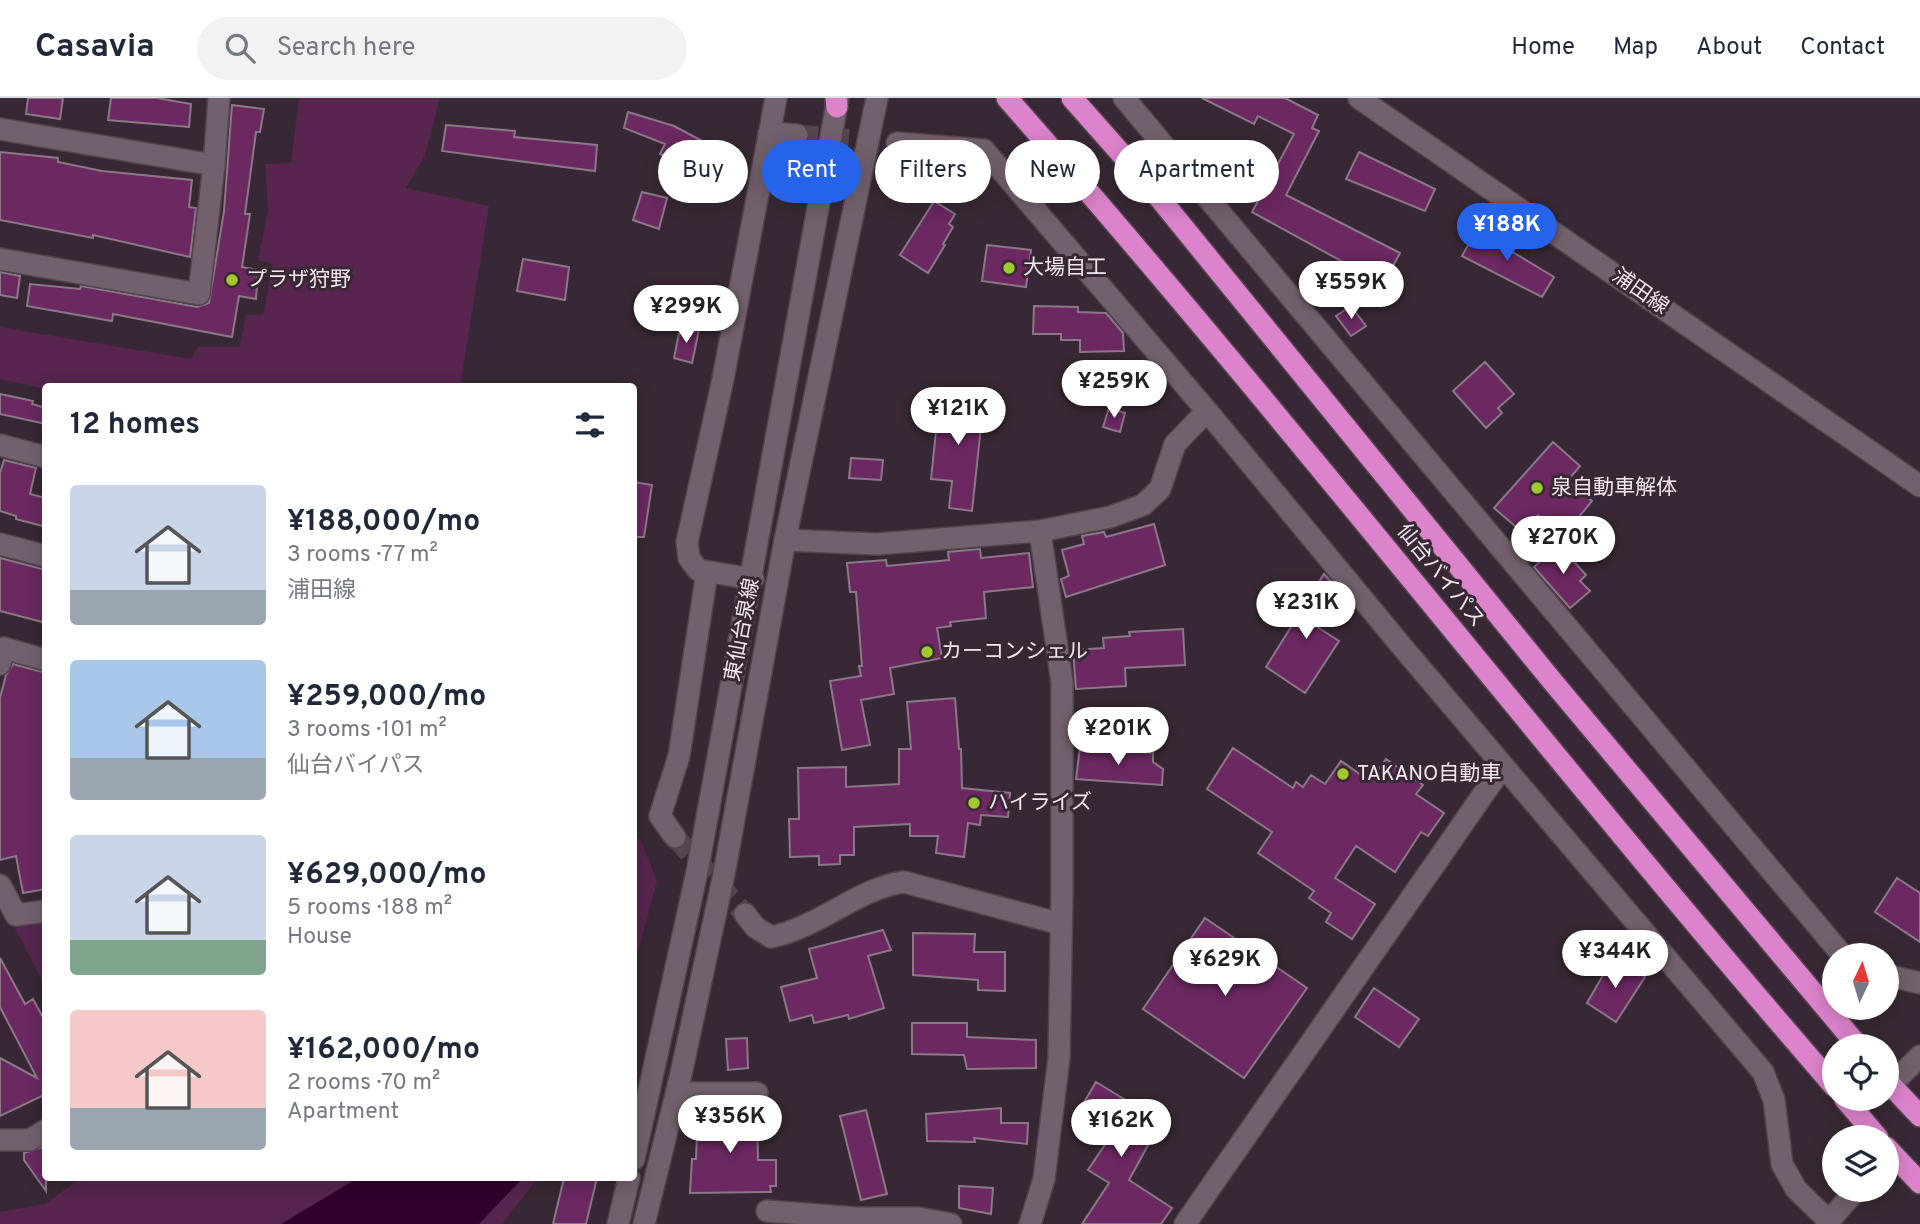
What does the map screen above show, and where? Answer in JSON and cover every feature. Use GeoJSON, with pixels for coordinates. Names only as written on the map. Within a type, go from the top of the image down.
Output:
{"type":"FeatureCollection","features":[{"type":"Feature","properties":{"kind":"highway","name":"仙台バイパス"},"geometry":{"type":"LineString","coordinates":[[1007,98],[1116,221],[1553,753],[1822,1072]]}},
{"type":"Feature","properties":{"kind":"highway","name":"仙台バイパス"},"geometry":{"type":"LineString","coordinates":[[1072,98],[1148,184],[1553,682],[1848,1034]]}},
{"type":"Feature","properties":{"kind":"highway"},"geometry":{"type":"LineString","coordinates":[[1899,1093],[1920,1116]]}},
{"type":"Feature","properties":{"kind":"highway"},"geometry":{"type":"LineString","coordinates":[[1855,1111],[1866,1125]]}},
{"type":"Feature","properties":{"kind":"highway"},"geometry":{"type":"LineString","coordinates":[[1899,1162],[1920,1183]]}},
{"type":"Feature","properties":{"kind":"street"},"geometry":{"type":"LineString","coordinates":[[0,259],[198,294],[214,165],[219,98]]}},
{"type":"Feature","properties":{"kind":"street"},"geometry":{"type":"LineString","coordinates":[[753,579],[698,570],[689,558],[687,542],[723,379],[776,98]]}},
{"type":"Feature","properties":{"kind":"street"},"geometry":{"type":"LineString","coordinates":[[644,1224],[677,1093],[724,874],[785,540],[877,98]]}},
{"type":"Feature","properties":{"kind":"street"},"geometry":{"type":"LineString","coordinates":[[1124,98],[1832,943]]}},
{"type":"Feature","properties":{"kind":"street","name":"浦田線"},"geometry":{"type":"LineString","coordinates":[[1359,98],[1920,486]]}},
{"type":"Feature","properties":{"kind":"street","name":"東仙台泉線"},"geometry":{"type":"LineString","coordinates":[[637,1145],[698,867],[753,579],[837,101]]}},
{"type":"Feature","properties":{"kind":"street"},"geometry":{"type":"LineString","coordinates":[[0,129],[214,165]]}},
{"type":"Feature","properties":{"kind":"street"},"geometry":{"type":"LineString","coordinates":[[769,133],[797,135]]}},
{"type":"Feature","properties":{"kind":"street"},"geometry":{"type":"LineString","coordinates":[[991,158],[1763,1072],[1774,1100],[1782,1164],[1796,1189],[1829,1223],[1846,1202]]}},
{"type":"Feature","properties":{"kind":"street"},"geometry":{"type":"LineString","coordinates":[[785,540],[877,544],[1040,530],[1110,517],[1143,505],[1160,489],[1175,444],[1207,411]]}},
{"type":"Feature","properties":{"kind":"street"},"geometry":{"type":"LineString","coordinates":[[0,445],[42,456]]}},
{"type":"Feature","properties":{"kind":"street"},"geometry":{"type":"LineString","coordinates":[[1033,1223],[1044,1179],[1059,1058],[1061,924],[1062,682],[1040,530]]}},
{"type":"Feature","properties":{"kind":"street"},"geometry":{"type":"LineString","coordinates":[[0,544],[42,555]]}},
{"type":"Feature","properties":{"kind":"street"},"geometry":{"type":"LineString","coordinates":[[675,837],[660,816],[679,756],[707,572]]}},
{"type":"Feature","properties":{"kind":"street"},"geometry":{"type":"LineString","coordinates":[[1,653],[42,659]]}},
{"type":"Feature","properties":{"kind":"street"},"geometry":{"type":"LineString","coordinates":[[1185,1224],[1503,766]]}},
{"type":"Feature","properties":{"kind":"street"},"geometry":{"type":"LineString","coordinates":[[745,914],[755,927],[771,937],[834,913],[882,885],[904,881],[1061,924]]}},
{"type":"Feature","properties":{"kind":"street"},"geometry":{"type":"LineString","coordinates":[[0,885],[16,915],[42,912]]}},
{"type":"Feature","properties":{"kind":"street"},"geometry":{"type":"LineString","coordinates":[[1899,978],[1920,983]]}},
{"type":"Feature","properties":{"kind":"street"},"geometry":{"type":"LineString","coordinates":[[1899,1074],[1920,1056]]}},
{"type":"Feature","properties":{"kind":"street"},"geometry":{"type":"LineString","coordinates":[[677,1093],[757,1093]]}},
{"type":"Feature","properties":{"kind":"street"},"geometry":{"type":"LineString","coordinates":[[0,1139],[30,1140],[42,1132]]}},
{"type":"Feature","properties":{"kind":"street"},"geometry":{"type":"LineString","coordinates":[[618,1224],[628,1181]]}},
{"type":"Feature","properties":{"kind":"street"},"geometry":{"type":"LineString","coordinates":[[767,1211],[856,1219],[918,1217],[951,1224]]}},
{"type":"Feature","properties":{"kind":"shaded area"},"geometry":{"type":"Polygon","coordinates":[[[299,98],[440,98],[425,155],[406,188],[489,206],[461,383],[42,383],[42,388],[0,379],[0,327],[191,359],[198,347],[240,347],[246,315],[263,315],[273,264],[258,260],[268,209],[265,164],[291,163],[299,98]]]}},
{"type":"Feature","properties":{"kind":"shaded area"},"geometry":{"type":"Polygon","coordinates":[[[637,838],[641,841],[657,881],[637,956],[637,838]]]}},
{"type":"Feature","properties":{"kind":"shaded area"},"geometry":{"type":"Polygon","coordinates":[[[42,922],[42,980],[12,923],[42,922]]]}},
{"type":"Feature","properties":{"kind":"shaded area"},"geometry":{"type":"Polygon","coordinates":[[[77,1181],[536,1181],[502,1224],[0,1224],[0,1212],[45,1204],[77,1181]]]}},
{"type":"Feature","properties":{"kind":"shaded area"},"geometry":{"type":"Polygon","coordinates":[[[353,1181],[520,1181],[479,1224],[281,1224],[353,1181]]]}},
{"type":"Feature","properties":{"kind":"building"},"geometry":{"type":"Polygon","coordinates":[[[28,98],[63,98],[60,119],[26,114],[28,98]]]}},
{"type":"Feature","properties":{"kind":"building"},"geometry":{"type":"Polygon","coordinates":[[[111,98],[157,98],[191,104],[189,127],[108,120],[111,98]]]}},
{"type":"Feature","properties":{"kind":"building"},"geometry":{"type":"Polygon","coordinates":[[[1202,98],[1285,98],[1318,115],[1312,128],[1319,131],[1286,195],[1400,253],[1383,284],[1252,212],[1257,203],[1279,203],[1279,162],[1294,134],[1258,116],[1254,124],[1202,98]]]}},
{"type":"Feature","properties":{"kind":"building"},"geometry":{"type":"Polygon","coordinates":[[[232,105],[264,109],[260,132],[256,132],[245,214],[250,214],[242,267],[258,270],[256,299],[239,296],[232,337],[113,314],[112,321],[27,306],[30,284],[80,289],[81,286],[197,307],[209,303],[224,211],[232,105]]]}},
{"type":"Feature","properties":{"kind":"building"},"geometry":{"type":"Polygon","coordinates":[[[628,112],[674,126],[700,140],[658,141],[624,128],[628,112]]]}},
{"type":"Feature","properties":{"kind":"building"},"geometry":{"type":"Polygon","coordinates":[[[446,125],[515,131],[514,137],[597,145],[595,171],[442,151],[446,125]]]}},
{"type":"Feature","properties":{"kind":"building"},"geometry":{"type":"Polygon","coordinates":[[[0,152],[58,158],[58,162],[102,171],[192,180],[189,207],[196,208],[190,257],[93,235],[93,238],[0,220],[0,152]]]}},
{"type":"Feature","properties":{"kind":"building"},"geometry":{"type":"Polygon","coordinates":[[[1359,152],[1435,189],[1425,211],[1346,179],[1359,152]]]}},
{"type":"Feature","properties":{"kind":"building"},"geometry":{"type":"Polygon","coordinates":[[[642,192],[658,196],[658,203],[666,203],[659,229],[633,220],[642,192]]]}},
{"type":"Feature","properties":{"kind":"building"},"geometry":{"type":"Polygon","coordinates":[[[933,203],[955,214],[949,224],[953,227],[943,244],[945,245],[928,273],[900,255],[933,203]]]}},
{"type":"Feature","properties":{"kind":"building"},"geometry":{"type":"Polygon","coordinates":[[[1477,229],[1513,247],[1511,251],[1554,277],[1542,297],[1462,256],[1477,229]]]}},
{"type":"Feature","properties":{"kind":"building"},"geometry":{"type":"Polygon","coordinates":[[[987,245],[1031,250],[1026,287],[982,281],[987,245]]]}},
{"type":"Feature","properties":{"kind":"building"},"geometry":{"type":"Polygon","coordinates":[[[523,259],[569,267],[565,300],[517,291],[523,259]]]}},
{"type":"Feature","properties":{"kind":"building"},"geometry":{"type":"Polygon","coordinates":[[[0,272],[20,276],[17,298],[0,295],[0,272]]]}},
{"type":"Feature","properties":{"kind":"building"},"geometry":{"type":"Polygon","coordinates":[[[1034,306],[1078,307],[1078,312],[1106,313],[1123,333],[1124,351],[1080,352],[1080,340],[1061,340],[1061,334],[1033,334],[1034,306]]]}},
{"type":"Feature","properties":{"kind":"building"},"geometry":{"type":"Polygon","coordinates":[[[1351,306],[1366,326],[1351,336],[1336,316],[1351,306]]]}},
{"type":"Feature","properties":{"kind":"building"},"geometry":{"type":"Polygon","coordinates":[[[680,328],[699,330],[692,363],[674,358],[680,328]]]}},
{"type":"Feature","properties":{"kind":"building"},"geometry":{"type":"Polygon","coordinates":[[[1485,362],[1514,394],[1498,408],[1502,413],[1486,428],[1453,391],[1485,362]]]}},
{"type":"Feature","properties":{"kind":"building"},"geometry":{"type":"Polygon","coordinates":[[[940,393],[984,398],[972,511],[949,508],[952,481],[931,479],[940,393]]]}},
{"type":"Feature","properties":{"kind":"building"},"geometry":{"type":"Polygon","coordinates":[[[0,394],[33,401],[32,404],[42,407],[42,423],[0,414],[0,394]]]}},
{"type":"Feature","properties":{"kind":"building"},"geometry":{"type":"Polygon","coordinates":[[[1109,408],[1125,413],[1120,432],[1103,427],[1109,408]]]}},
{"type":"Feature","properties":{"kind":"building"},"geometry":{"type":"Polygon","coordinates":[[[1553,442],[1580,466],[1567,481],[1592,501],[1563,536],[1538,515],[1522,532],[1494,508],[1553,442]]]}},
{"type":"Feature","properties":{"kind":"building"},"geometry":{"type":"Polygon","coordinates":[[[851,458],[883,460],[881,480],[849,478],[851,458]]]}},
{"type":"Feature","properties":{"kind":"building"},"geometry":{"type":"Polygon","coordinates":[[[4,460],[36,468],[30,494],[42,497],[42,526],[16,519],[16,516],[0,511],[0,473],[4,460]]]}},
{"type":"Feature","properties":{"kind":"building"},"geometry":{"type":"Polygon","coordinates":[[[637,482],[652,485],[644,537],[637,537],[637,482]]]}},
{"type":"Feature","properties":{"kind":"building"},"geometry":{"type":"Polygon","coordinates":[[[1154,524],[1165,565],[1066,597],[1061,579],[1069,576],[1062,550],[1084,544],[1082,536],[1104,532],[1106,537],[1154,524]]]}},
{"type":"Feature","properties":{"kind":"building"},"geometry":{"type":"Polygon","coordinates":[[[1559,545],[1586,575],[1580,581],[1590,591],[1570,608],[1534,567],[1559,545]]]}},
{"type":"Feature","properties":{"kind":"building"},"geometry":{"type":"Polygon","coordinates":[[[980,549],[981,558],[1029,553],[1033,587],[984,592],[986,618],[950,622],[951,626],[937,628],[942,658],[890,668],[894,694],[861,700],[870,745],[842,750],[830,681],[861,676],[859,666],[862,666],[856,592],[850,592],[847,563],[886,560],[887,566],[949,560],[948,552],[980,549]]]}},
{"type":"Feature","properties":{"kind":"building"},"geometry":{"type":"Polygon","coordinates":[[[0,558],[42,569],[42,622],[0,611],[0,558]]]}},
{"type":"Feature","properties":{"kind":"building"},"geometry":{"type":"Polygon","coordinates":[[[1324,574],[1339,591],[1316,626],[1339,641],[1305,693],[1266,667],[1324,574]]]}},
{"type":"Feature","properties":{"kind":"building"},"geometry":{"type":"Polygon","coordinates":[[[1183,629],[1185,665],[1125,668],[1126,686],[1076,689],[1073,650],[1104,648],[1103,638],[1130,636],[1129,632],[1183,629]]]}},
{"type":"Feature","properties":{"kind":"building"},"geometry":{"type":"Polygon","coordinates":[[[13,664],[42,672],[42,890],[23,893],[16,856],[0,860],[0,698],[6,675],[13,664]]]}},
{"type":"Feature","properties":{"kind":"building"},"geometry":{"type":"Polygon","coordinates":[[[955,698],[962,788],[1010,793],[1008,817],[981,815],[980,825],[968,823],[964,857],[936,853],[938,836],[910,836],[910,824],[854,827],[854,855],[840,855],[840,864],[819,865],[819,856],[790,857],[789,819],[799,819],[798,768],[846,767],[846,787],[899,784],[899,749],[911,749],[907,702],[955,698]]]}},
{"type":"Feature","properties":{"kind":"building"},"geometry":{"type":"Polygon","coordinates":[[[1080,747],[1153,753],[1153,762],[1163,769],[1162,785],[1076,779],[1080,747]]]}},
{"type":"Feature","properties":{"kind":"building"},"geometry":{"type":"Polygon","coordinates":[[[1233,748],[1293,788],[1296,782],[1303,787],[1311,775],[1325,784],[1341,761],[1370,781],[1386,759],[1423,785],[1416,794],[1444,813],[1428,836],[1421,832],[1395,872],[1356,846],[1335,878],[1375,904],[1352,939],[1326,922],[1331,913],[1309,898],[1314,891],[1258,853],[1272,832],[1207,789],[1233,748]]]}},
{"type":"Feature","properties":{"kind":"building"},"geometry":{"type":"Polygon","coordinates":[[[1897,878],[1920,893],[1920,942],[1875,912],[1897,878]]]}},
{"type":"Feature","properties":{"kind":"building"},"geometry":{"type":"Polygon","coordinates":[[[1205,918],[1307,988],[1244,1078],[1143,1009],[1205,918]]]}},
{"type":"Feature","properties":{"kind":"building"},"geometry":{"type":"Polygon","coordinates":[[[883,930],[891,950],[868,956],[884,1008],[849,1019],[848,1015],[814,1023],[812,1015],[790,1021],[781,987],[817,978],[809,949],[883,930]]]}},
{"type":"Feature","properties":{"kind":"building"},"geometry":{"type":"Polygon","coordinates":[[[913,933],[975,934],[974,952],[1005,952],[1005,991],[978,990],[978,980],[913,975],[913,933]]]}},
{"type":"Feature","properties":{"kind":"building"},"geometry":{"type":"Polygon","coordinates":[[[0,958],[25,1004],[33,999],[42,1016],[42,1096],[0,1116],[0,1058],[37,1078],[0,1007],[0,958]]]}},
{"type":"Feature","properties":{"kind":"building"},"geometry":{"type":"Polygon","coordinates":[[[1613,958],[1645,977],[1616,1022],[1587,1003],[1613,958]]]}},
{"type":"Feature","properties":{"kind":"building"},"geometry":{"type":"Polygon","coordinates":[[[1374,988],[1419,1019],[1399,1047],[1355,1017],[1374,988]]]}},
{"type":"Feature","properties":{"kind":"building"},"geometry":{"type":"Polygon","coordinates":[[[912,1023],[967,1023],[967,1037],[1036,1040],[1036,1068],[967,1069],[964,1055],[912,1054],[912,1023]]]}},
{"type":"Feature","properties":{"kind":"building"},"geometry":{"type":"Polygon","coordinates":[[[747,1038],[748,1068],[728,1070],[726,1039],[747,1038]]]}},
{"type":"Feature","properties":{"kind":"building"},"geometry":{"type":"Polygon","coordinates":[[[1096,1082],[1165,1124],[1155,1140],[1152,1138],[1129,1180],[1172,1208],[1161,1224],[1082,1224],[1109,1183],[1088,1170],[1108,1140],[1073,1121],[1096,1082]]]}},
{"type":"Feature","properties":{"kind":"building"},"geometry":{"type":"Polygon","coordinates":[[[1001,1108],[1001,1123],[1028,1123],[1027,1144],[974,1138],[975,1142],[927,1141],[926,1114],[1001,1108]]]}},
{"type":"Feature","properties":{"kind":"building"},"geometry":{"type":"Polygon","coordinates":[[[698,1110],[757,1111],[758,1160],[776,1160],[776,1186],[770,1186],[771,1192],[690,1193],[692,1159],[696,1159],[698,1110]]]}},
{"type":"Feature","properties":{"kind":"building"},"geometry":{"type":"Polygon","coordinates":[[[866,1110],[887,1194],[861,1200],[840,1116],[866,1110]]]}},
{"type":"Feature","properties":{"kind":"building"},"geometry":{"type":"Polygon","coordinates":[[[42,1147],[42,1181],[46,1181],[46,1191],[24,1160],[24,1153],[42,1147]]]}},
{"type":"Feature","properties":{"kind":"building"},"geometry":{"type":"Polygon","coordinates":[[[563,1181],[596,1181],[586,1224],[553,1224],[563,1181]]]}},
{"type":"Feature","properties":{"kind":"building"},"geometry":{"type":"Polygon","coordinates":[[[959,1186],[993,1188],[991,1214],[959,1208],[959,1186]]]}},
{"type":"Feature","properties":{"kind":"tunnel"},"geometry":{"type":"LineString","coordinates":[[797,135],[875,141]]}},
{"type":"Feature","properties":{"kind":"tunnel"},"geometry":{"type":"LineString","coordinates":[[675,837],[745,914]]}},
{"type":"Feature","properties":{"kind":"place","name":"大場自工"},"geometry":{"type":"Point","coordinates":[1009,268]}},
{"type":"Feature","properties":{"kind":"place","name":"プラザ狩野"},"geometry":{"type":"Point","coordinates":[232,280]}},
{"type":"Feature","properties":{"kind":"place","name":"泉自動車解体"},"geometry":{"type":"Point","coordinates":[1537,488]}},
{"type":"Feature","properties":{"kind":"place","name":"カーコンシェル"},"geometry":{"type":"Point","coordinates":[927,652]}},
{"type":"Feature","properties":{"kind":"place","name":"TAKANO自動車"},"geometry":{"type":"Point","coordinates":[1343,774]}},
{"type":"Feature","properties":{"kind":"place","name":"ハイライズ"},"geometry":{"type":"Point","coordinates":[974,803]}}]}
